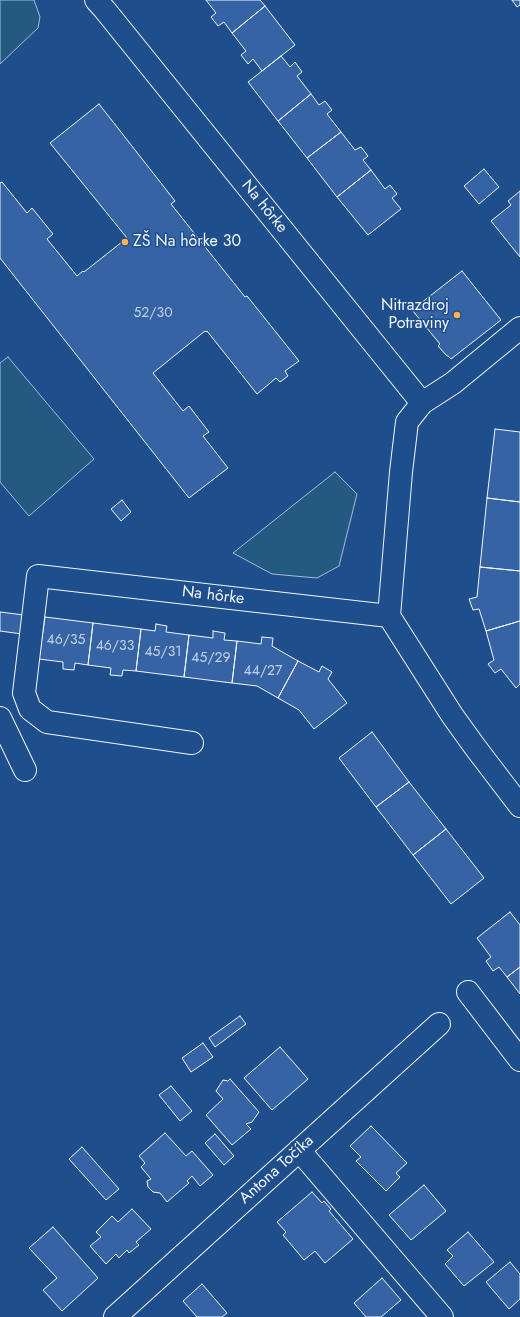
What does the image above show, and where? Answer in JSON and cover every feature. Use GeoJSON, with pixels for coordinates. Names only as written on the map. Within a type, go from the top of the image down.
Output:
{"type":"FeatureCollection","features":[{"type":"Feature","properties":{"kind":"street","name":"Na hôrke"},"geometry":{"type":"LineString","coordinates":[[101,5],[422,403]]}},
{"type":"Feature","properties":{"kind":"street"},"geometry":{"type":"LineString","coordinates":[[520,328],[453,383],[422,403],[407,422],[401,472],[389,616],[470,741],[520,806]]}},
{"type":"Feature","properties":{"kind":"street","name":"Na hôrke"},"geometry":{"type":"LineString","coordinates":[[30,709],[24,693],[38,576],[389,616]]}},
{"type":"Feature","properties":{"kind":"street"},"geometry":{"type":"LineString","coordinates":[[25,770],[1,720],[30,709],[47,722],[192,743]]}},
{"type":"Feature","properties":{"kind":"street"},"geometry":{"type":"LineString","coordinates":[[468,992],[520,1060]]}},
{"type":"Feature","properties":{"kind":"street","name":"Antona Točíka"},"geometry":{"type":"LineString","coordinates":[[115,1317],[438,1024]]}},
{"type":"Feature","properties":{"kind":"street"},"geometry":{"type":"LineString","coordinates":[[299,1150],[442,1317]]}},
{"type":"Feature","properties":{"kind":"shaded area"},"geometry":{"type":"Polygon","coordinates":[[[0,0],[34,0],[40,17],[38,28],[0,64],[0,0]]]}},
{"type":"Feature","properties":{"kind":"shaded area"},"geometry":{"type":"Polygon","coordinates":[[[8,357],[94,459],[29,516],[0,482],[0,363],[8,357]]]}},
{"type":"Feature","properties":{"kind":"shaded area"},"geometry":{"type":"Polygon","coordinates":[[[335,472],[357,494],[339,566],[317,578],[272,574],[233,553],[335,472]]]}},
{"type":"Feature","properties":{"kind":"building"},"geometry":{"type":"Polygon","coordinates":[[[206,0],[260,0],[265,6],[232,33],[224,22],[218,26],[211,17],[216,13],[206,0]]]}},
{"type":"Feature","properties":{"kind":"building"},"geometry":{"type":"Polygon","coordinates":[[[512,0],[520,0],[520,5],[517,7],[512,0]]]}},
{"type":"Feature","properties":{"kind":"building"},"geometry":{"type":"Polygon","coordinates":[[[265,6],[295,45],[262,71],[253,59],[248,64],[241,55],[246,51],[232,33],[265,6]]]}},
{"type":"Feature","properties":{"kind":"building"},"geometry":{"type":"Polygon","coordinates":[[[281,56],[290,67],[295,62],[302,72],[297,76],[311,94],[278,121],[248,82],[281,56]]]}},
{"type":"Feature","properties":{"kind":"building"},"geometry":{"type":"Polygon","coordinates":[[[311,94],[319,105],[325,101],[332,110],[327,114],[341,132],[307,158],[278,121],[311,94]]]}},
{"type":"Feature","properties":{"kind":"building"},"geometry":{"type":"Polygon","coordinates":[[[99,104],[175,201],[171,204],[245,297],[247,296],[299,361],[285,371],[288,376],[280,382],[276,378],[257,394],[207,331],[205,331],[153,373],[183,411],[189,406],[209,432],[203,436],[228,468],[189,498],[0,258],[0,183],[2,182],[27,213],[32,208],[53,234],[47,239],[77,276],[127,238],[50,143],[99,104]]]}},
{"type":"Feature","properties":{"kind":"building"},"geometry":{"type":"Polygon","coordinates":[[[341,132],[355,150],[361,147],[368,156],[363,160],[371,170],[337,197],[307,158],[341,132]]]}},
{"type":"Feature","properties":{"kind":"building"},"geometry":{"type":"Polygon","coordinates":[[[484,169],[499,187],[479,204],[464,186],[484,169]]]}},
{"type":"Feature","properties":{"kind":"building"},"geometry":{"type":"Polygon","coordinates":[[[371,170],[385,189],[390,185],[397,194],[392,198],[401,209],[368,235],[337,197],[371,170]]]}},
{"type":"Feature","properties":{"kind":"building"},"geometry":{"type":"Polygon","coordinates":[[[520,191],[520,257],[491,221],[511,205],[508,201],[520,191]]]}},
{"type":"Feature","properties":{"kind":"building","name":"Nitrazdroj Potraviny"},"geometry":{"type":"Polygon","coordinates":[[[462,271],[501,320],[451,359],[438,346],[440,344],[412,310],[462,271]]]}},
{"type":"Feature","properties":{"kind":"building"},"geometry":{"type":"Polygon","coordinates":[[[495,429],[520,432],[520,502],[487,498],[495,429]]]}},
{"type":"Feature","properties":{"kind":"building"},"geometry":{"type":"Polygon","coordinates":[[[487,498],[520,502],[520,571],[480,567],[487,498]]]}},
{"type":"Feature","properties":{"kind":"building"},"geometry":{"type":"Polygon","coordinates":[[[122,500],[131,512],[121,521],[111,509],[122,500]]]}},
{"type":"Feature","properties":{"kind":"building"},"geometry":{"type":"Polygon","coordinates":[[[480,567],[520,571],[520,621],[486,631],[479,609],[473,610],[469,599],[477,597],[480,567]]]}},
{"type":"Feature","properties":{"kind":"building"},"geometry":{"type":"Polygon","coordinates":[[[0,612],[24,615],[22,634],[0,631],[0,612]]]}},
{"type":"Feature","properties":{"kind":"building"},"geometry":{"type":"Polygon","coordinates":[[[45,617],[93,623],[88,665],[75,663],[74,670],[63,669],[63,662],[39,659],[45,617]]]}},
{"type":"Feature","properties":{"kind":"building"},"geometry":{"type":"Polygon","coordinates":[[[520,621],[520,684],[516,688],[501,669],[495,673],[488,664],[494,660],[486,631],[520,621]]]}},
{"type":"Feature","properties":{"kind":"building"},"geometry":{"type":"Polygon","coordinates":[[[93,623],[141,629],[136,671],[123,670],[122,676],[110,675],[111,668],[88,665],[93,623]]]}},
{"type":"Feature","properties":{"kind":"building"},"geometry":{"type":"Polygon","coordinates":[[[156,624],[167,626],[166,632],[189,635],[184,677],[136,671],[141,629],[155,631],[156,624]]]}},
{"type":"Feature","properties":{"kind":"building"},"geometry":{"type":"Polygon","coordinates":[[[213,631],[225,633],[224,640],[237,641],[232,683],[184,677],[189,635],[213,638],[213,631]]]}},
{"type":"Feature","properties":{"kind":"building"},"geometry":{"type":"Polygon","coordinates":[[[262,637],[273,638],[272,646],[298,661],[278,698],[257,686],[232,683],[237,641],[261,644],[262,637]]]}},
{"type":"Feature","properties":{"kind":"building"},"geometry":{"type":"Polygon","coordinates":[[[298,661],[319,672],[322,666],[332,672],[328,679],[347,703],[314,729],[299,710],[278,698],[298,661]]]}},
{"type":"Feature","properties":{"kind":"building"},"geometry":{"type":"Polygon","coordinates":[[[372,732],[409,782],[376,807],[339,758],[372,732]]]}},
{"type":"Feature","properties":{"kind":"building"},"geometry":{"type":"Polygon","coordinates":[[[409,782],[446,829],[413,855],[376,807],[409,782]]]}},
{"type":"Feature","properties":{"kind":"building"},"geometry":{"type":"Polygon","coordinates":[[[446,829],[484,878],[451,904],[413,855],[446,829]]]}},
{"type":"Feature","properties":{"kind":"building"},"geometry":{"type":"Polygon","coordinates":[[[510,912],[520,925],[520,967],[507,977],[499,967],[493,971],[486,961],[491,957],[477,938],[510,912]]]}},
{"type":"Feature","properties":{"kind":"building"},"geometry":{"type":"Polygon","coordinates":[[[520,967],[520,994],[507,977],[520,967]]]}},
{"type":"Feature","properties":{"kind":"building"},"geometry":{"type":"Polygon","coordinates":[[[240,1016],[246,1024],[215,1047],[209,1038],[240,1016]]]}},
{"type":"Feature","properties":{"kind":"building"},"geometry":{"type":"Polygon","coordinates":[[[203,1043],[213,1057],[191,1072],[182,1058],[203,1043]]]}},
{"type":"Feature","properties":{"kind":"building"},"geometry":{"type":"Polygon","coordinates":[[[280,1047],[308,1079],[272,1110],[244,1078],[280,1047]]]}},
{"type":"Feature","properties":{"kind":"building"},"geometry":{"type":"Polygon","coordinates":[[[230,1079],[259,1112],[252,1122],[246,1124],[251,1129],[232,1145],[206,1115],[223,1099],[216,1091],[223,1080],[228,1081],[230,1079]]]}},
{"type":"Feature","properties":{"kind":"building"},"geometry":{"type":"Polygon","coordinates":[[[171,1086],[192,1111],[180,1121],[159,1095],[171,1086]]]}},
{"type":"Feature","properties":{"kind":"building"},"geometry":{"type":"Polygon","coordinates":[[[371,1126],[407,1163],[396,1173],[400,1177],[386,1191],[356,1161],[361,1157],[350,1146],[371,1126]]]}},
{"type":"Feature","properties":{"kind":"building"},"geometry":{"type":"Polygon","coordinates":[[[165,1133],[186,1156],[192,1151],[213,1175],[200,1186],[192,1176],[187,1181],[189,1183],[167,1202],[160,1193],[153,1192],[148,1187],[147,1181],[151,1179],[141,1167],[145,1163],[139,1156],[165,1133]]]}},
{"type":"Feature","properties":{"kind":"building"},"geometry":{"type":"Polygon","coordinates":[[[215,1134],[234,1156],[224,1165],[205,1143],[215,1134]]]}},
{"type":"Feature","properties":{"kind":"building"},"geometry":{"type":"Polygon","coordinates":[[[82,1147],[119,1189],[106,1200],[69,1159],[82,1147]]]}},
{"type":"Feature","properties":{"kind":"building"},"geometry":{"type":"Polygon","coordinates":[[[424,1185],[446,1211],[411,1240],[389,1215],[424,1185]]]}},
{"type":"Feature","properties":{"kind":"building"},"geometry":{"type":"Polygon","coordinates":[[[312,1192],[322,1203],[324,1201],[331,1209],[329,1211],[353,1239],[325,1263],[315,1251],[304,1260],[283,1235],[286,1232],[277,1222],[312,1192]]]}},
{"type":"Feature","properties":{"kind":"building"},"geometry":{"type":"Polygon","coordinates":[[[132,1209],[151,1229],[136,1242],[139,1245],[129,1253],[127,1250],[119,1258],[116,1254],[106,1264],[90,1246],[101,1237],[96,1232],[112,1216],[118,1222],[132,1209]]]}},
{"type":"Feature","properties":{"kind":"building"},"geometry":{"type":"Polygon","coordinates":[[[53,1227],[98,1278],[62,1311],[43,1290],[57,1278],[29,1248],[53,1227]]]}},
{"type":"Feature","properties":{"kind":"building"},"geometry":{"type":"Polygon","coordinates":[[[468,1232],[494,1262],[464,1286],[445,1264],[453,1256],[447,1250],[468,1232]]]}},
{"type":"Feature","properties":{"kind":"building"},"geometry":{"type":"Polygon","coordinates":[[[510,1262],[520,1274],[520,1299],[509,1309],[486,1282],[510,1262]]]}},
{"type":"Feature","properties":{"kind":"building"},"geometry":{"type":"Polygon","coordinates":[[[382,1278],[401,1300],[381,1317],[366,1317],[354,1303],[382,1278]]]}},
{"type":"Feature","properties":{"kind":"building"},"geometry":{"type":"Polygon","coordinates":[[[202,1284],[227,1313],[222,1317],[197,1317],[183,1301],[202,1284]]]}},
{"type":"Feature","properties":{"kind":"place","name":"ZŠ Na hôrke 30"},"geometry":{"type":"Point","coordinates":[125,242]}},
{"type":"Feature","properties":{"kind":"place","name":"Nitrazdroj Potraviny"},"geometry":{"type":"Point","coordinates":[457,315]}}]}
